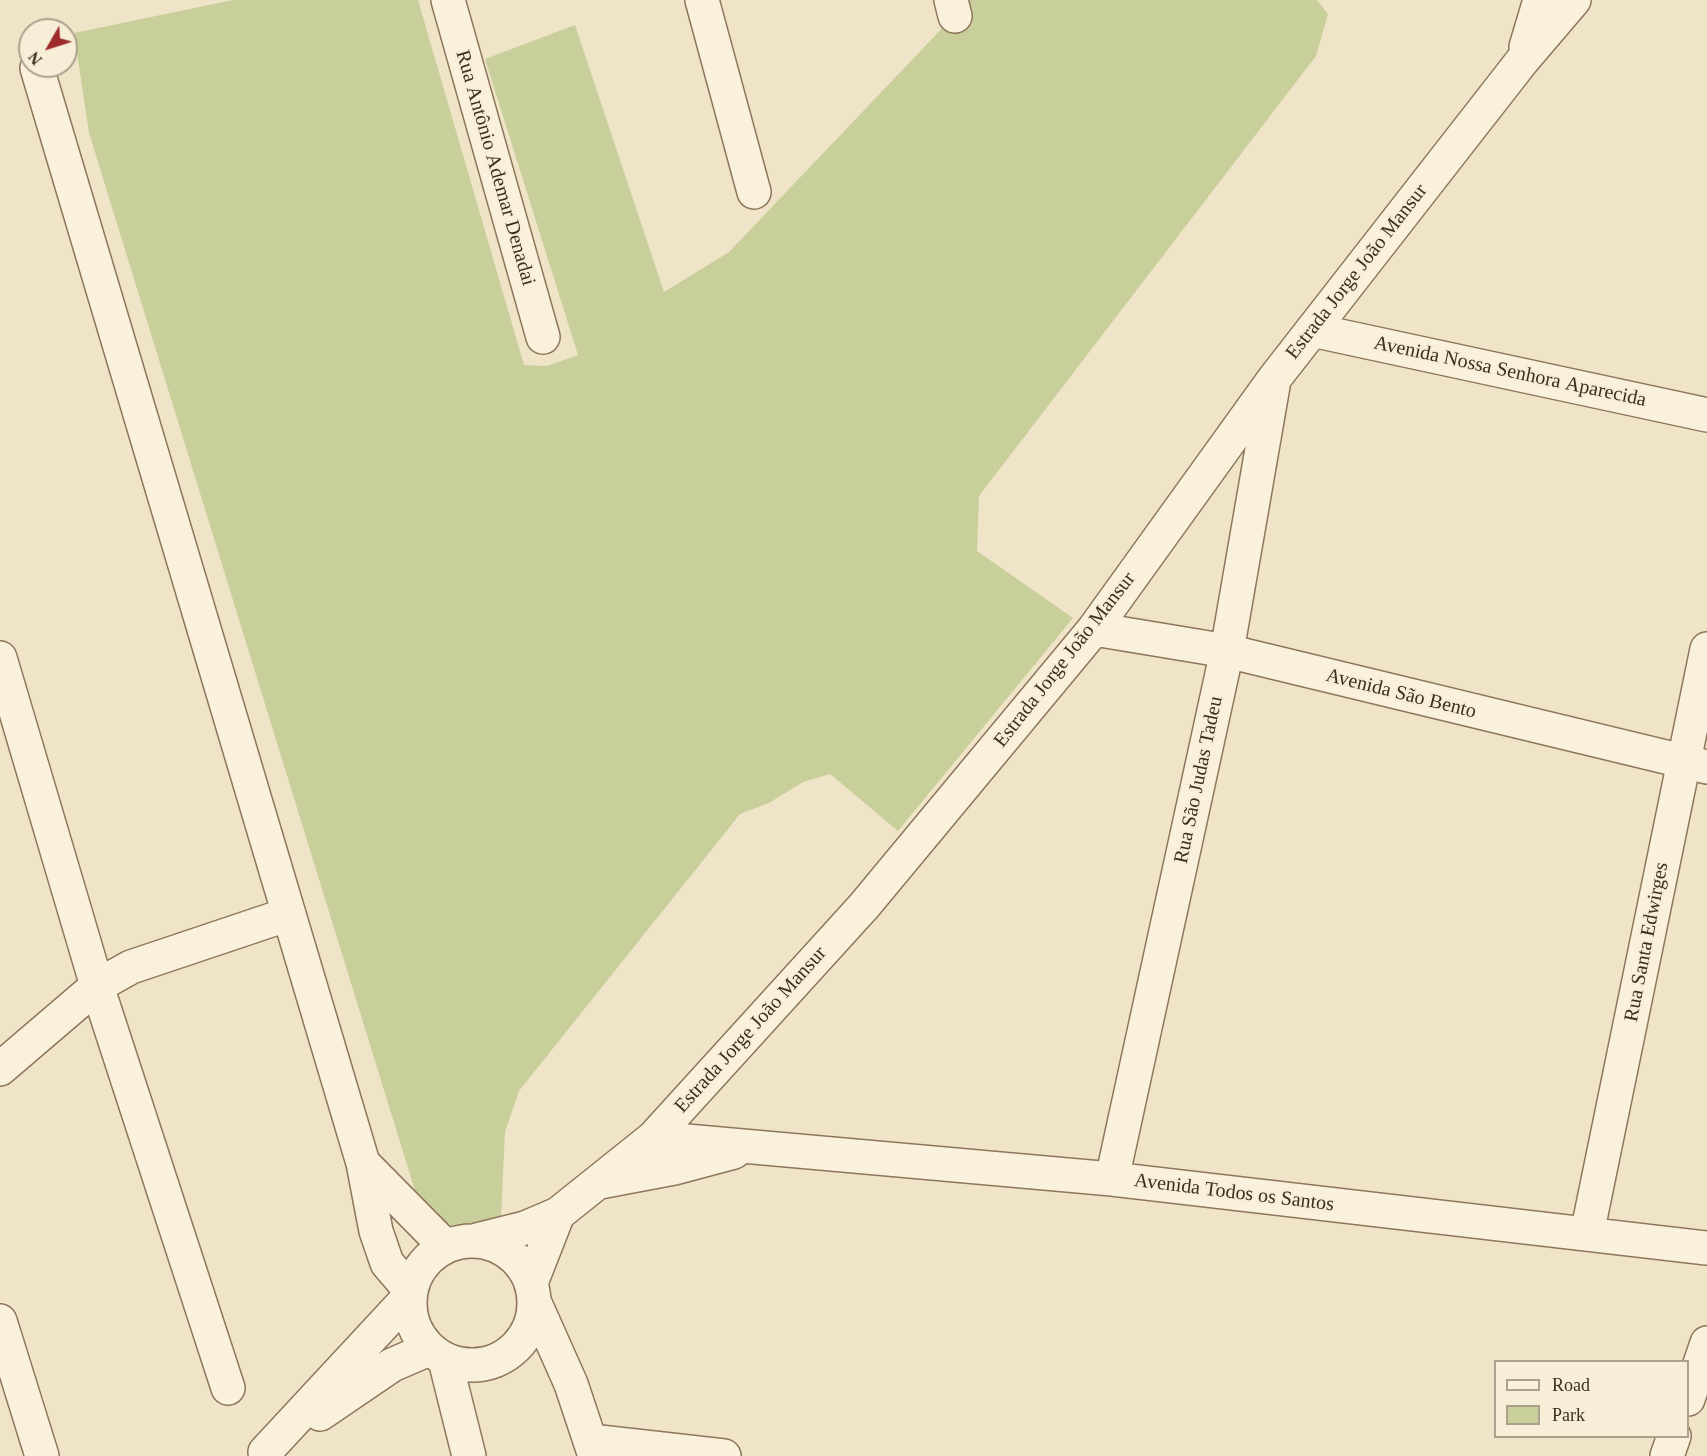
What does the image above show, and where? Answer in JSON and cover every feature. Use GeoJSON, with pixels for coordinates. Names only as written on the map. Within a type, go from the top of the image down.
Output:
{"type":"FeatureCollection","features":[{"type":"Feature","properties":{"kind":"street","name":"Rua Antônio Ademar Denadai"},"geometry":{"type":"LineString","coordinates":[[448,0],[543,337]]}},
{"type":"Feature","properties":{"kind":"street"},"geometry":{"type":"LineString","coordinates":[[702,0],[754,192]]}},
{"type":"Feature","properties":{"kind":"street","name":"Estrada Jorge João Mansur"},"geometry":{"type":"LineString","coordinates":[[1522,61],[1540,0]]}},
{"type":"Feature","properties":{"kind":"street","name":"Estrada Jorge João Mansur"},"geometry":{"type":"LineString","coordinates":[[477,1240],[525,1228],[558,1214],[653,1138],[864,906],[1094,629],[1274,379],[1522,61],[1574,0]]}},
{"type":"Feature","properties":{"kind":"street"},"geometry":{"type":"LineString","coordinates":[[40,78],[363,1163],[376,1231],[387,1263],[409,1294],[410,1317],[417,1335],[437,1355],[462,1365],[480,1365],[497,1360],[513,1350],[525,1336],[532,1319],[532,1292]]}},
{"type":"Feature","properties":{"kind":"street","name":"Avenida Nossa Senhora Aparecida"},"geometry":{"type":"LineString","coordinates":[[1312,330],[1707,416]]}},
{"type":"Feature","properties":{"kind":"street","name":"Rua São Judas Tadeu"},"geometry":{"type":"LineString","coordinates":[[1112,1179],[1227,651],[1274,379]]}},
{"type":"Feature","properties":{"kind":"street","name":"Avenida São Bento"},"geometry":{"type":"LineString","coordinates":[[1094,629],[1227,651],[1695,765]]}},
{"type":"Feature","properties":{"kind":"street","name":"Rua Santa Edwirges"},"geometry":{"type":"LineString","coordinates":[[1587,1234],[1695,765],[1707,649]]}},
{"type":"Feature","properties":{"kind":"street"},"geometry":{"type":"LineString","coordinates":[[0,658],[97,986],[228,1388]]}},
{"type":"Feature","properties":{"kind":"street"},"geometry":{"type":"LineString","coordinates":[[0,1069],[97,986],[131,967],[289,914]]}},
{"type":"Feature","properties":{"kind":"street","name":"Avenida Todos os Santos"},"geometry":{"type":"LineString","coordinates":[[653,1138],[1112,1179],[1587,1234],[1705,1254]]}},
{"type":"Feature","properties":{"kind":"street","name":"Avenida Todos os Santos"},"geometry":{"type":"LineString","coordinates":[[598,1182],[674,1168],[760,1147]]}},
{"type":"Feature","properties":{"kind":"street"},"geometry":{"type":"LineString","coordinates":[[363,1163],[444,1245]]}},
{"type":"Feature","properties":{"kind":"street","name":"Estrada Jorge João Mansur"},"geometry":{"type":"LineString","coordinates":[[532,1292],[558,1214]]}},
{"type":"Feature","properties":{"kind":"street"},"geometry":{"type":"LineString","coordinates":[[262,1454],[409,1294],[431,1257],[444,1245],[459,1240],[477,1240],[494,1244],[510,1253],[523,1267],[570,1384],[593,1449],[724,1456]]}},
{"type":"Feature","properties":{"kind":"street"},"geometry":{"type":"LineString","coordinates":[[0,1321],[42,1456]]}},
{"type":"Feature","properties":{"kind":"street"},"geometry":{"type":"LineString","coordinates":[[1689,1396],[1707,1343]]}},
{"type":"Feature","properties":{"kind":"street"},"geometry":{"type":"LineString","coordinates":[[262,1454],[392,1365],[437,1355]]}},
{"type":"Feature","properties":{"kind":"street"},"geometry":{"type":"LineString","coordinates":[[437,1355],[469,1456]]}},
{"type":"Feature","properties":{"kind":"street"},"geometry":{"type":"LineString","coordinates":[[1667,1456],[1674,1438]]}},
{"type":"Feature","properties":{"kind":"green space"},"geometry":{"type":"Polygon","coordinates":[[[233,0],[418,0],[524,365],[547,366],[578,355],[485,59],[575,25],[664,292],[729,252],[969,0],[1317,0],[1328,14],[1316,56],[979,496],[977,551],[1073,618],[898,831],[830,774],[803,782],[769,803],[740,814],[519,1091],[505,1132],[501,1218],[479,1232],[438,1233],[424,1220],[89,133],[78,60],[78,32],[233,0]]]}}]}
